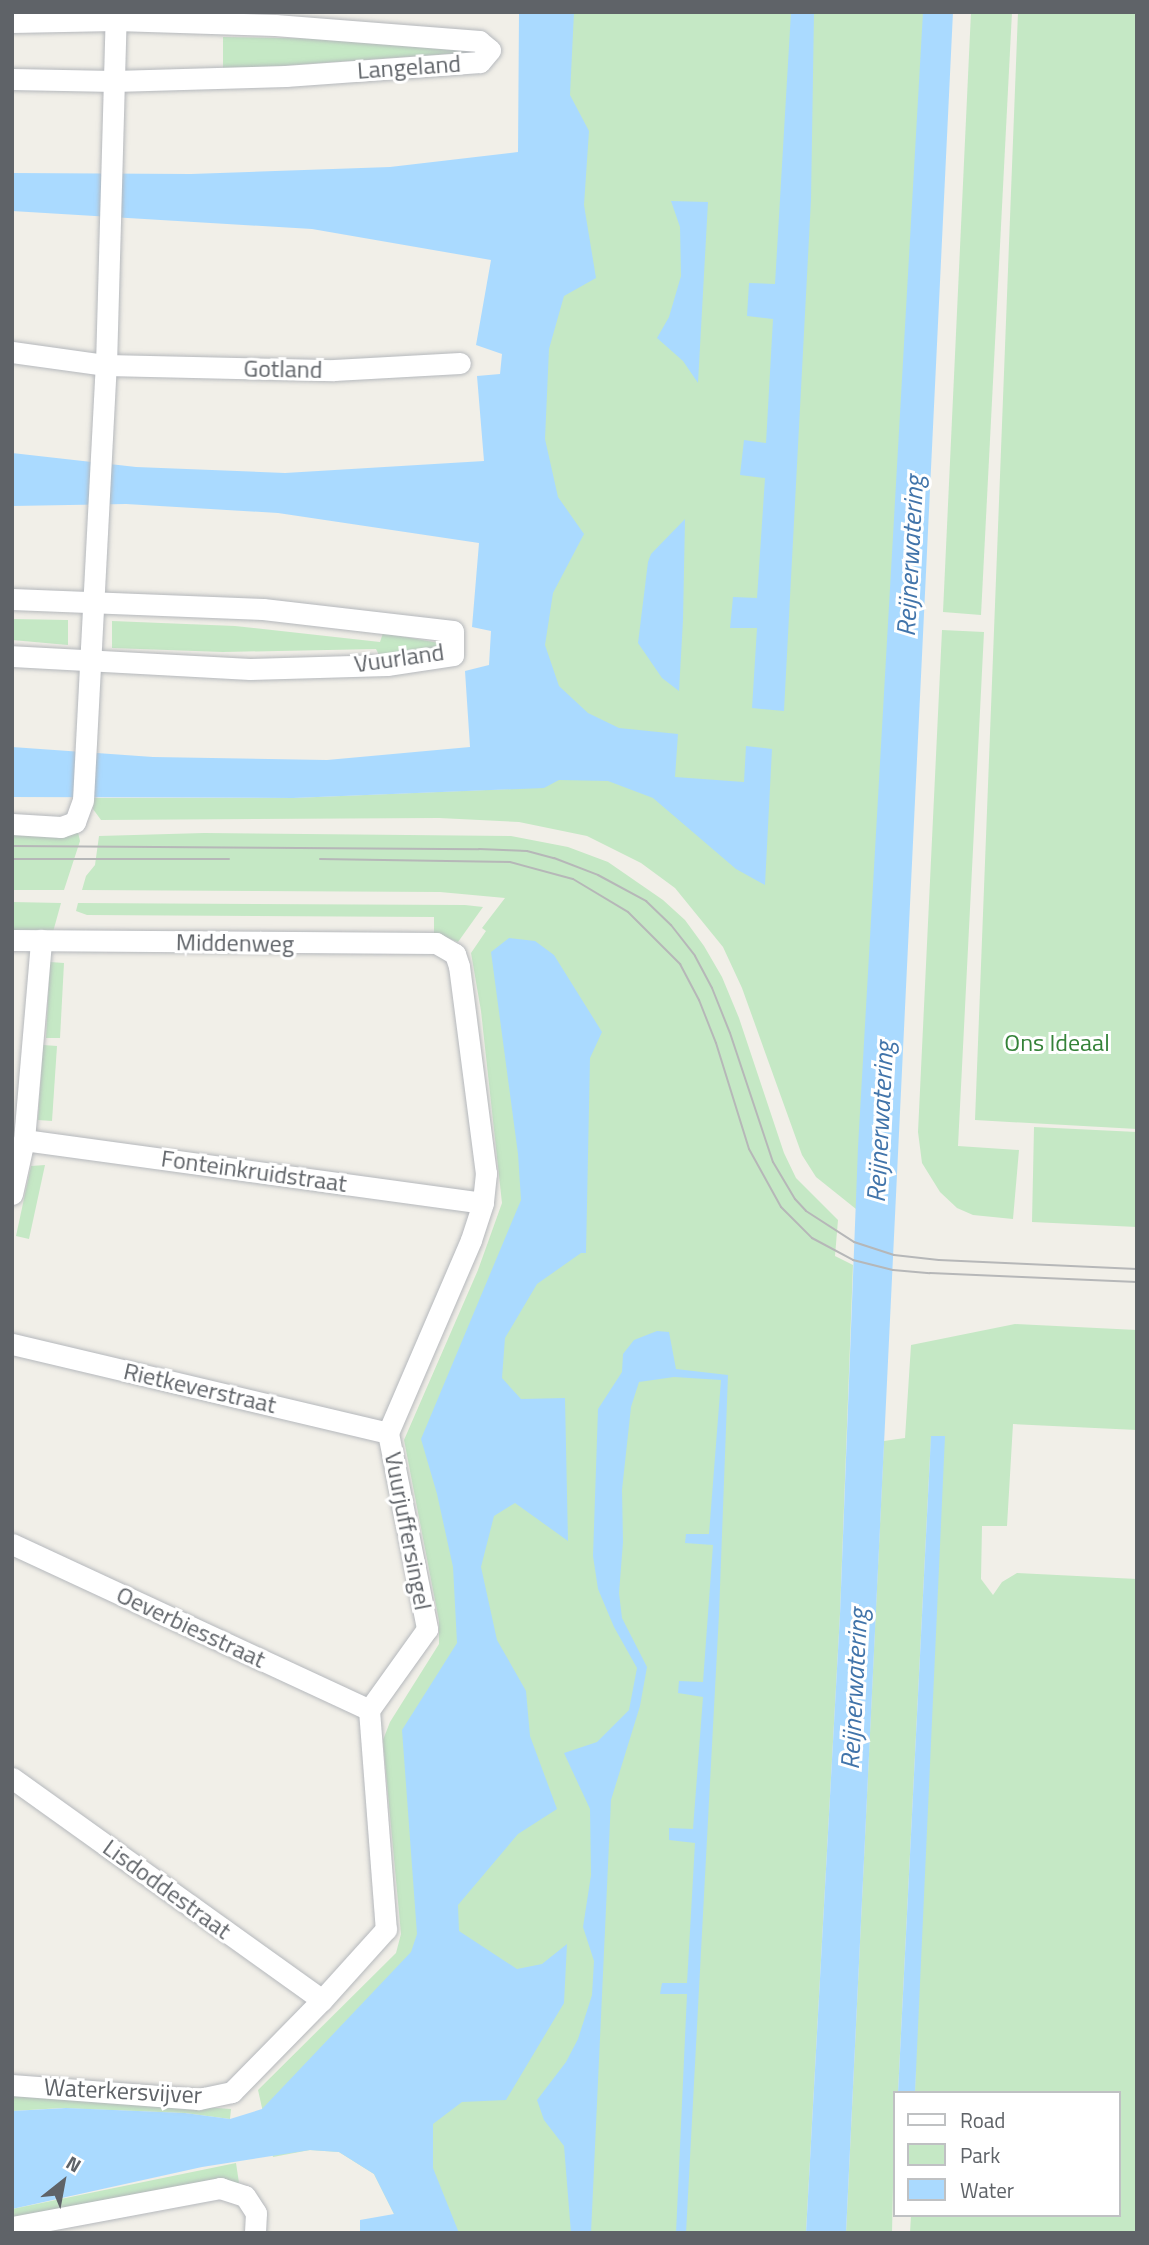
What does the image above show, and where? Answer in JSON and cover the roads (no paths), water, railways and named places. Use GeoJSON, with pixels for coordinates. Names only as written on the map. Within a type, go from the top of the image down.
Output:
{"type":"FeatureCollection","features":[{"type":"Feature","properties":{"kind":"street","name":"Langeland"},"geometry":{"type":"LineString","coordinates":[[12,22],[116,16],[275,25],[479,41],[490,50],[480,62],[286,76],[114,81],[12,79]]}},
{"type":"Feature","properties":{"kind":"street"},"geometry":{"type":"LineString","coordinates":[[12,824],[61,827],[75,822],[83,800],[106,365],[116,16]]}},
{"type":"Feature","properties":{"kind":"street","name":"Gotland"},"geometry":{"type":"LineString","coordinates":[[12,352],[106,365],[334,370],[460,363]]}},
{"type":"Feature","properties":{"kind":"street","name":"Vuurland"},"geometry":{"type":"LineString","coordinates":[[12,599],[94,600],[263,609],[453,631],[453,656],[387,665],[250,669],[12,656]]}},
{"type":"Feature","properties":{"kind":"street","name":"Middenweg"},"geometry":{"type":"LineString","coordinates":[[12,940],[436,943],[455,954]]}},
{"type":"Feature","properties":{"kind":"street"},"geometry":{"type":"LineString","coordinates":[[12,1194],[24,1140],[41,940]]}},
{"type":"Feature","properties":{"kind":"street","name":"Vuurjuffersingel"},"geometry":{"type":"LineString","coordinates":[[369,1710],[427,1629],[388,1433],[471,1240],[483,1203],[486,1173],[455,954]]}},
{"type":"Feature","properties":{"kind":"street","name":"Fonteinkruidstraat"},"geometry":{"type":"LineString","coordinates":[[24,1140],[483,1203]]}},
{"type":"Feature","properties":{"kind":"street","name":"Rietkeverstraat"},"geometry":{"type":"LineString","coordinates":[[12,1345],[388,1433]]}},
{"type":"Feature","properties":{"kind":"street","name":"Oeverbiesstraat"},"geometry":{"type":"LineString","coordinates":[[12,1544],[369,1710]]}},
{"type":"Feature","properties":{"kind":"street"},"geometry":{"type":"LineString","coordinates":[[322,2000],[386,1929],[369,1710]]}},
{"type":"Feature","properties":{"kind":"street","name":"Lisdoddestraat"},"geometry":{"type":"LineString","coordinates":[[12,1778],[322,2000]]}},
{"type":"Feature","properties":{"kind":"street","name":"Waterkersvijver"},"geometry":{"type":"LineString","coordinates":[[12,2084],[198,2098],[232,2092],[322,2000]]}},
{"type":"Feature","properties":{"kind":"street"},"geometry":{"type":"LineString","coordinates":[[12,2227],[220,2188],[245,2196],[256,2213],[255,2233]]}},
{"type":"Feature","properties":{"kind":"water"},"geometry":{"type":"Polygon","coordinates":[[[519,12],[574,12],[570,95],[589,131],[584,205],[596,278],[564,296],[549,349],[545,439],[558,497],[584,534],[553,593],[545,645],[559,686],[588,713],[619,728],[678,734],[675,777],[744,782],[746,746],[772,749],[765,885],[736,869],[653,798],[608,781],[559,780],[544,788],[293,798],[12,797],[12,747],[153,757],[327,760],[470,747],[465,671],[489,665],[491,631],[472,627],[479,543],[278,513],[126,504],[12,506],[12,453],[136,467],[285,473],[484,461],[477,376],[500,374],[502,354],[476,345],[491,260],[312,229],[12,211],[12,173],[191,174],[390,167],[518,152],[519,12]]]}},
{"type":"Feature","properties":{"kind":"water"},"geometry":{"type":"Polygon","coordinates":[[[791,12],[814,12],[811,200],[784,711],[752,708],[757,628],[730,628],[733,597],[757,598],[765,478],[740,475],[744,440],[766,443],[773,319],[747,316],[749,283],[775,284],[791,12]]]}},
{"type":"Feature","properties":{"kind":"water","name":"Reijnerwatering"},"geometry":{"type":"Polygon","coordinates":[[[923,12],[953,12],[846,2233],[806,2233],[840,1614],[858,1147],[923,12]]]}},
{"type":"Feature","properties":{"kind":"water"},"geometry":{"type":"Polygon","coordinates":[[[671,201],[708,202],[698,383],[683,361],[657,338],[669,317],[681,276],[680,227],[671,201]]]}},
{"type":"Feature","properties":{"kind":"water"},"geometry":{"type":"Polygon","coordinates":[[[685,519],[679,691],[662,678],[638,643],[651,554],[685,519]]]}},
{"type":"Feature","properties":{"kind":"water"},"geometry":{"type":"Polygon","coordinates":[[[509,938],[535,941],[554,955],[602,1032],[590,1058],[586,1253],[581,1253],[537,1284],[505,1338],[502,1378],[521,1399],[565,1398],[568,1541],[515,1503],[494,1516],[481,1567],[497,1640],[526,1691],[530,1736],[557,1809],[518,1834],[458,1905],[459,1931],[517,1969],[542,1964],[567,1944],[564,2003],[506,2100],[462,2102],[433,2124],[433,2168],[459,2233],[360,2233],[360,2220],[394,2214],[374,2174],[339,2152],[310,2150],[202,2167],[12,2209],[12,2111],[66,2108],[185,2113],[230,2119],[262,2109],[411,1952],[417,1934],[402,1730],[457,1643],[453,1567],[437,1494],[421,1439],[521,1200],[518,1154],[491,952],[509,938]]]}},
{"type":"Feature","properties":{"kind":"water"},"geometry":{"type":"Polygon","coordinates":[[[657,1331],[669,1332],[676,1369],[728,1375],[719,1614],[686,2233],[676,2233],[687,1994],[660,1994],[662,1983],[687,1983],[695,1843],[669,1840],[669,1828],[693,1829],[703,1697],[678,1693],[679,1681],[703,1682],[713,1545],[685,1543],[686,1534],[709,1534],[721,1380],[674,1377],[639,1382],[631,1407],[622,1490],[623,1542],[619,1593],[622,1618],[647,1667],[640,1706],[611,1800],[591,2233],[571,2233],[564,2146],[544,2120],[537,2100],[566,2062],[578,2039],[592,1995],[594,1961],[583,1927],[591,1875],[590,1809],[564,1753],[597,1742],[629,1710],[637,1668],[614,1627],[598,1589],[593,1556],[598,1409],[622,1372],[623,1354],[634,1340],[657,1331]]]}},
{"type":"Feature","properties":{"kind":"water"},"geometry":{"type":"Polygon","coordinates":[[[931,1436],[945,1436],[915,2091],[898,2091],[931,1436]]]}},
{"type":"Feature","properties":{"kind":"tram line"},"geometry":{"type":"LineString","coordinates":[[12,846],[479,849],[527,851],[554,858],[598,875],[646,901],[671,925],[695,956],[712,988],[730,1033],[773,1162],[795,1199],[806,1211],[854,1242],[894,1255],[939,1260],[1137,1269]]}},
{"type":"Feature","properties":{"kind":"tram line"},"geometry":{"type":"LineString","coordinates":[[12,859],[229,859]]}},
{"type":"Feature","properties":{"kind":"tram line"},"geometry":{"type":"LineString","coordinates":[[320,859],[510,862],[573,879],[628,912],[680,964],[699,1000],[716,1043],[749,1149],[781,1207],[812,1238],[853,1260],[893,1270],[930,1273],[1137,1282]]}},
{"type":"Feature","properties":{"kind":"park label","name":"Ons Ideaal"},"geometry":{"type":"Point","coordinates":[1057,1043]}}]}
